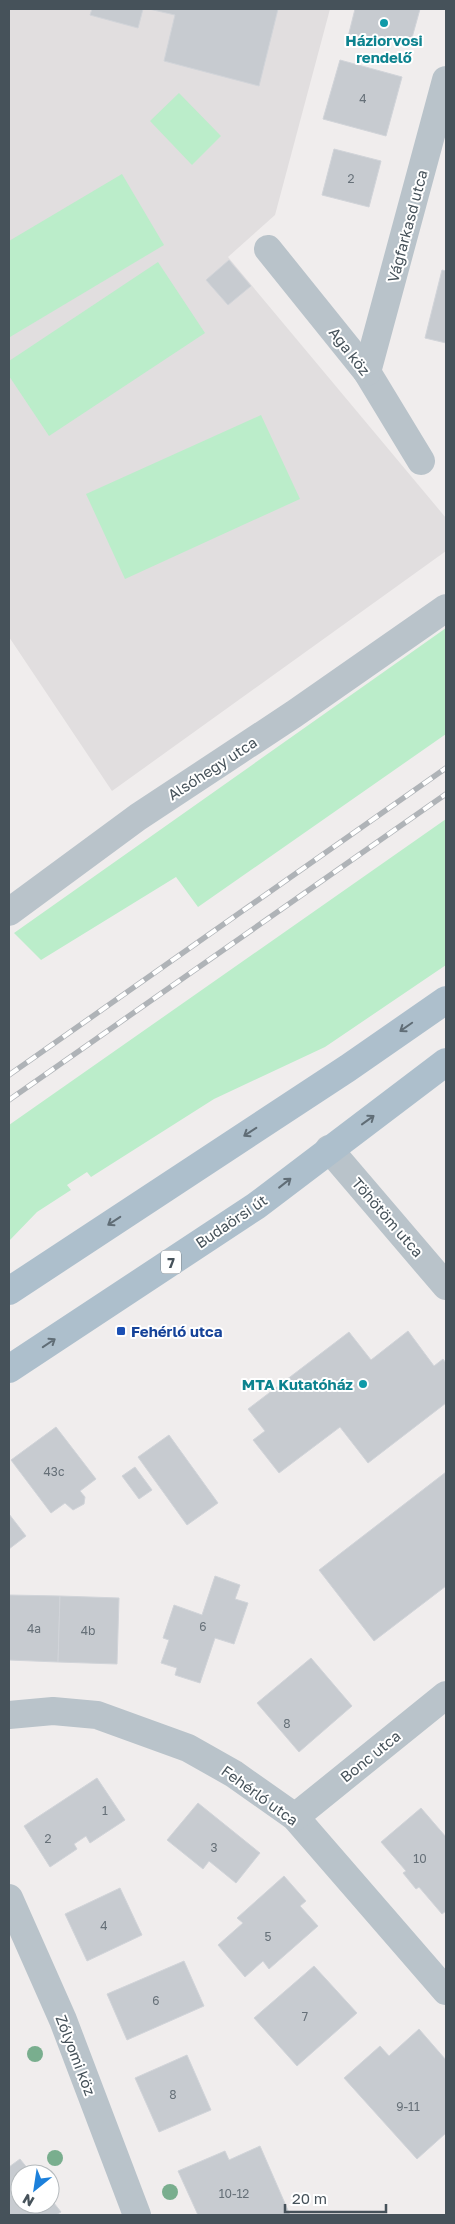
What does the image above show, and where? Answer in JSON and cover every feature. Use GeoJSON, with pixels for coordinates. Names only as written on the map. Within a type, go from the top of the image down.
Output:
{"type":"FeatureCollection","features":[{"type":"Feature","properties":{"kind":"main road"},"geometry":{"type":"LineString","coordinates":[[9,1291],[348,1068],[446,1000]]}},
{"type":"Feature","properties":{"kind":"main road","name":"Budaörsi út"},"geometry":{"type":"LineString","coordinates":[[9,1370],[256,1206],[446,1062]]}},
{"type":"Feature","properties":{"kind":"street","name":"Vágfarkasd utca"},"geometry":{"type":"LineString","coordinates":[[368,372],[445,91]]}},
{"type":"Feature","properties":{"kind":"street","name":"Aga köz"},"geometry":{"type":"LineString","coordinates":[[268,249],[368,372],[421,461]]}},
{"type":"Feature","properties":{"kind":"street","name":"Alsóhegy utca"},"geometry":{"type":"LineString","coordinates":[[9,912],[138,817],[294,714],[446,608]]}},
{"type":"Feature","properties":{"kind":"street","name":"Töhötöm utca"},"geometry":{"type":"LineString","coordinates":[[329,1149],[446,1286]]}},
{"type":"Feature","properties":{"kind":"street","name":"Bonc utca"},"geometry":{"type":"LineString","coordinates":[[295,1817],[446,1695]]}},
{"type":"Feature","properties":{"kind":"street","name":"Fehérló utca"},"geometry":{"type":"LineString","coordinates":[[9,1715],[53,1711],[97,1715],[138,1728],[188,1748],[234,1774],[295,1817],[446,1991]]}},
{"type":"Feature","properties":{"kind":"street","name":"Zólyomi köz"},"geometry":{"type":"LineString","coordinates":[[9,1898],[63,2020],[136,2215]]}},
{"type":"Feature","properties":{"kind":"shaded area"},"geometry":{"type":"Polygon","coordinates":[[[9,9],[330,9],[275,215],[228,257],[446,518],[446,551],[112,791],[9,637],[9,9]]]}},
{"type":"Feature","properties":{"kind":"green space"},"geometry":{"type":"Polygon","coordinates":[[[179,93],[221,136],[192,165],[150,121],[179,93]]]}},
{"type":"Feature","properties":{"kind":"green space"},"geometry":{"type":"Polygon","coordinates":[[[122,174],[164,245],[10,337],[9,241],[122,174]]]}},
{"type":"Feature","properties":{"kind":"green space"},"geometry":{"type":"Polygon","coordinates":[[[158,262],[205,333],[49,436],[9,376],[9,361],[158,262]]]}},
{"type":"Feature","properties":{"kind":"green space"},"geometry":{"type":"Polygon","coordinates":[[[261,415],[300,499],[125,579],[86,494],[261,415]]]}},
{"type":"Feature","properties":{"kind":"green space"},"geometry":{"type":"Polygon","coordinates":[[[446,628],[446,734],[198,907],[176,877],[41,960],[14,933],[446,628]]]}},
{"type":"Feature","properties":{"kind":"green space"},"geometry":{"type":"Polygon","coordinates":[[[446,819],[446,965],[325,1047],[214,1099],[91,1177],[87,1172],[67,1185],[71,1190],[37,1212],[9,1241],[9,1125],[446,819]]]}},
{"type":"Feature","properties":{"kind":"building"},"geometry":{"type":"Polygon","coordinates":[[[92,9],[143,9],[138,28],[90,15],[92,9]]]}},
{"type":"Feature","properties":{"kind":"building"},"geometry":{"type":"Polygon","coordinates":[[[149,9],[278,9],[259,86],[164,61],[175,15],[149,9]]]}},
{"type":"Feature","properties":{"kind":"building","name":"Háziorvosi rendelő"},"geometry":{"type":"Polygon","coordinates":[[[355,9],[420,9],[410,45],[389,39],[387,47],[348,37],[355,9]]]}},
{"type":"Feature","properties":{"kind":"building"},"geometry":{"type":"Polygon","coordinates":[[[340,60],[402,77],[386,136],[323,119],[340,60]]]}},
{"type":"Feature","properties":{"kind":"building"},"geometry":{"type":"Polygon","coordinates":[[[334,149],[381,161],[369,207],[322,195],[334,149]]]}},
{"type":"Feature","properties":{"kind":"building"},"geometry":{"type":"Polygon","coordinates":[[[229,260],[251,286],[228,305],[206,280],[229,260]]]}},
{"type":"Feature","properties":{"kind":"building"},"geometry":{"type":"Polygon","coordinates":[[[442,270],[446,271],[446,343],[425,338],[442,270]]]}},
{"type":"Feature","properties":{"kind":"building","name":"MTA Kutatóház"},"geometry":{"type":"Polygon","coordinates":[[[408,1331],[434,1366],[443,1359],[446,1363],[446,1403],[368,1463],[340,1427],[279,1473],[253,1440],[265,1431],[248,1409],[349,1332],[371,1360],[408,1331]]]}},
{"type":"Feature","properties":{"kind":"building"},"geometry":{"type":"Polygon","coordinates":[[[56,1427],[96,1479],[80,1491],[85,1497],[84,1504],[73,1510],[65,1503],[51,1513],[11,1460],[56,1427]]]}},
{"type":"Feature","properties":{"kind":"building"},"geometry":{"type":"Polygon","coordinates":[[[169,1435],[218,1503],[187,1525],[138,1457],[169,1435]]]}},
{"type":"Feature","properties":{"kind":"building"},"geometry":{"type":"Polygon","coordinates":[[[135,1467],[152,1490],[139,1499],[122,1476],[135,1467]]]}},
{"type":"Feature","properties":{"kind":"building"},"geometry":{"type":"Polygon","coordinates":[[[446,1472],[446,1586],[374,1641],[319,1570],[446,1472]]]}},
{"type":"Feature","properties":{"kind":"building"},"geometry":{"type":"Polygon","coordinates":[[[9,1514],[26,1536],[9,1549],[9,1514]]]}},
{"type":"Feature","properties":{"kind":"building"},"geometry":{"type":"Polygon","coordinates":[[[215,1576],[240,1585],[235,1599],[248,1603],[234,1644],[215,1638],[200,1683],[175,1675],[177,1668],[161,1663],[169,1640],[163,1638],[174,1605],[202,1615],[215,1576]]]}},
{"type":"Feature","properties":{"kind":"building"},"geometry":{"type":"Polygon","coordinates":[[[9,1595],[60,1596],[58,1662],[9,1660],[9,1595]]]}},
{"type":"Feature","properties":{"kind":"building"},"geometry":{"type":"Polygon","coordinates":[[[60,1596],[119,1598],[117,1664],[58,1662],[60,1596]]]}},
{"type":"Feature","properties":{"kind":"building"},"geometry":{"type":"Polygon","coordinates":[[[311,1658],[352,1706],[299,1752],[257,1703],[311,1658]]]}},
{"type":"Feature","properties":{"kind":"building"},"geometry":{"type":"Polygon","coordinates":[[[97,1778],[125,1820],[90,1843],[86,1836],[74,1844],[77,1849],[50,1867],[24,1826],[97,1778]]]}},
{"type":"Feature","properties":{"kind":"building"},"geometry":{"type":"Polygon","coordinates":[[[198,1803],[260,1853],[236,1883],[209,1861],[203,1869],[167,1840],[198,1803]]]}},
{"type":"Feature","properties":{"kind":"building"},"geometry":{"type":"Polygon","coordinates":[[[421,1808],[446,1837],[446,1911],[442,1914],[419,1887],[416,1889],[403,1873],[406,1871],[381,1842],[421,1808]]]}},
{"type":"Feature","properties":{"kind":"building"},"geometry":{"type":"Polygon","coordinates":[[[284,1876],[306,1901],[300,1906],[318,1926],[269,1969],[263,1961],[245,1977],[218,1945],[243,1923],[237,1918],[284,1876]]]}},
{"type":"Feature","properties":{"kind":"building"},"geometry":{"type":"Polygon","coordinates":[[[120,1888],[142,1935],[87,1961],[65,1914],[120,1888]]]}},
{"type":"Feature","properties":{"kind":"building"},"geometry":{"type":"Polygon","coordinates":[[[184,1961],[204,2006],[127,2040],[107,1994],[184,1961]]]}},
{"type":"Feature","properties":{"kind":"building"},"geometry":{"type":"Polygon","coordinates":[[[314,1966],[357,2013],[297,2066],[254,2018],[314,1966]]]}},
{"type":"Feature","properties":{"kind":"building"},"geometry":{"type":"Polygon","coordinates":[[[419,2029],[446,2060],[446,2133],[417,2159],[344,2078],[380,2046],[389,2056],[419,2029]]]}},
{"type":"Feature","properties":{"kind":"building"},"geometry":{"type":"Polygon","coordinates":[[[187,2055],[211,2110],[159,2132],[135,2078],[187,2055]]]}},
{"type":"Feature","properties":{"kind":"building"},"geometry":{"type":"Polygon","coordinates":[[[260,2146],[290,2215],[198,2215],[178,2171],[225,2151],[229,2160],[260,2146]]]}},
{"type":"Feature","properties":{"kind":"building"},"geometry":{"type":"Polygon","coordinates":[[[20,2159],[24,2164],[13,2164],[20,2159]]]}},
{"type":"Feature","properties":{"kind":"building"},"geometry":{"type":"Polygon","coordinates":[[[9,2167],[10,2214],[58,2214],[9,2215],[9,2167]]]}},
{"type":"Feature","properties":{"kind":"railway"},"geometry":{"type":"LineString","coordinates":[[9,1075],[446,768]]}},
{"type":"Feature","properties":{"kind":"railway"},"geometry":{"type":"LineString","coordinates":[[9,1100],[446,794]]}},
{"type":"Feature","properties":{"kind":"place","name":"Háziorvosi rendelő"},"geometry":{"type":"Point","coordinates":[384,23]}},
{"type":"Feature","properties":{"kind":"place","name":"Fehérló utca"},"geometry":{"type":"Point","coordinates":[121,1331]}},
{"type":"Feature","properties":{"kind":"place","name":"MTA Kutatóház"},"geometry":{"type":"Point","coordinates":[363,1384]}}]}
